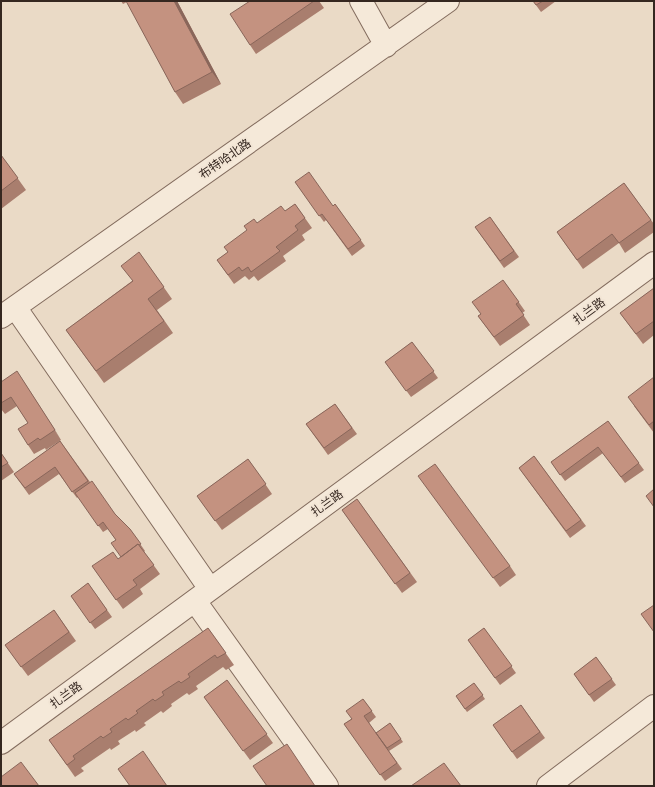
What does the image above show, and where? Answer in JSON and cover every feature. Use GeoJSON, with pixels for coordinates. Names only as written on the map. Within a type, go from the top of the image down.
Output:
{"type":"FeatureCollection","features":[{"type":"Feature","properties":{"kind":"street"},"geometry":{"type":"LineString","coordinates":[[361,1],[386,46]]}},
{"type":"Feature","properties":{"kind":"street","name":"布特哈北路"},"geometry":{"type":"LineString","coordinates":[[8,312],[448,1]]}},
{"type":"Feature","properties":{"kind":"street","name":"扎兰路"},"geometry":{"type":"LineString","coordinates":[[1,743],[654,263]]}},
{"type":"Feature","properties":{"kind":"street"},"geometry":{"type":"LineString","coordinates":[[8,312],[202,595],[327,786]]}},
{"type":"Feature","properties":{"kind":"street"},"geometry":{"type":"LineString","coordinates":[[548,786],[654,706]]}},
{"type":"Feature","properties":{"kind":"building"},"geometry":{"type":"Polygon","coordinates":[[[126,1],[174,1],[212,72],[175,92],[126,1]]]}},
{"type":"Feature","properties":{"kind":"building"},"geometry":{"type":"Polygon","coordinates":[[[250,1],[314,1],[250,45],[230,14],[250,1]]]}},
{"type":"Feature","properties":{"kind":"building"},"geometry":{"type":"Polygon","coordinates":[[[533,1],[543,1],[536,5],[533,1]]]}},
{"type":"Feature","properties":{"kind":"building"},"geometry":{"type":"Polygon","coordinates":[[[1,155],[18,178],[1,191],[1,155]]]}},
{"type":"Feature","properties":{"kind":"building"},"geometry":{"type":"Polygon","coordinates":[[[309,172],[333,206],[335,204],[361,240],[348,249],[322,214],[319,216],[295,182],[309,172]]]}},
{"type":"Feature","properties":{"kind":"building"},"geometry":{"type":"Polygon","coordinates":[[[624,183],[651,220],[619,243],[612,234],[577,260],[557,232],[624,183]]]}},
{"type":"Feature","properties":{"kind":"building"},"geometry":{"type":"Polygon","coordinates":[[[295,204],[305,218],[295,226],[298,230],[276,247],[280,251],[251,272],[248,267],[242,271],[239,267],[228,275],[217,260],[228,252],[224,247],[247,230],[244,226],[254,219],[257,223],[281,206],[285,211],[295,204]]]}},
{"type":"Feature","properties":{"kind":"building"},"geometry":{"type":"Polygon","coordinates":[[[490,217],[514,251],[500,261],[475,227],[490,217]]]}},
{"type":"Feature","properties":{"kind":"building"},"geometry":{"type":"Polygon","coordinates":[[[139,252],[164,287],[148,299],[164,321],[96,371],[66,330],[133,281],[121,266],[139,252]]]}},
{"type":"Feature","properties":{"kind":"building"},"geometry":{"type":"Polygon","coordinates":[[[503,280],[519,302],[516,304],[524,315],[494,337],[478,316],[481,314],[472,302],[503,280]]]}},
{"type":"Feature","properties":{"kind":"building"},"geometry":{"type":"Polygon","coordinates":[[[654,288],[654,321],[636,334],[620,313],[654,288]]]}},
{"type":"Feature","properties":{"kind":"building"},"geometry":{"type":"Polygon","coordinates":[[[412,342],[434,371],[406,391],[385,362],[412,342]]]}},
{"type":"Feature","properties":{"kind":"building"},"geometry":{"type":"Polygon","coordinates":[[[17,371],[55,430],[40,440],[38,438],[28,445],[18,429],[28,423],[11,397],[1,403],[1,382],[17,371]]]}},
{"type":"Feature","properties":{"kind":"building"},"geometry":{"type":"Polygon","coordinates":[[[654,377],[654,421],[649,425],[628,397],[654,377]]]}},
{"type":"Feature","properties":{"kind":"building"},"geometry":{"type":"Polygon","coordinates":[[[335,404],[352,428],[324,448],[306,424],[335,404]]]}},
{"type":"Feature","properties":{"kind":"building"},"geometry":{"type":"Polygon","coordinates":[[[608,421],[639,463],[621,477],[598,447],[560,475],[551,462],[608,421]]]}},
{"type":"Feature","properties":{"kind":"building"},"geometry":{"type":"Polygon","coordinates":[[[60,441],[88,481],[72,492],[55,467],[25,488],[14,474],[60,441]]]}},
{"type":"Feature","properties":{"kind":"building"},"geometry":{"type":"Polygon","coordinates":[[[1,453],[8,463],[1,467],[1,453]]]}},
{"type":"Feature","properties":{"kind":"building"},"geometry":{"type":"Polygon","coordinates":[[[534,456],[581,520],[566,531],[519,468],[534,456]]]}},
{"type":"Feature","properties":{"kind":"building"},"geometry":{"type":"Polygon","coordinates":[[[248,459],[266,484],[215,521],[197,496],[248,459]]]}},
{"type":"Feature","properties":{"kind":"building"},"geometry":{"type":"Polygon","coordinates":[[[435,464],[510,566],[493,578],[418,476],[435,464]]]}},
{"type":"Feature","properties":{"kind":"building"},"geometry":{"type":"Polygon","coordinates":[[[92,481],[115,514],[130,529],[141,544],[138,544],[121,557],[111,543],[116,540],[103,522],[98,526],[75,493],[92,481]]]}},
{"type":"Feature","properties":{"kind":"building"},"geometry":{"type":"Polygon","coordinates":[[[654,489],[654,507],[646,496],[654,489]]]}},
{"type":"Feature","properties":{"kind":"building"},"geometry":{"type":"Polygon","coordinates":[[[357,499],[410,573],[395,584],[342,510],[357,499]]]}},
{"type":"Feature","properties":{"kind":"building"},"geometry":{"type":"Polygon","coordinates":[[[138,544],[154,565],[133,580],[137,585],[116,600],[92,566],[113,552],[118,559],[138,544]]]}},
{"type":"Feature","properties":{"kind":"building"},"geometry":{"type":"Polygon","coordinates":[[[88,583],[107,610],[90,623],[71,596],[88,583]]]}},
{"type":"Feature","properties":{"kind":"building"},"geometry":{"type":"Polygon","coordinates":[[[654,605],[654,632],[641,614],[654,605]]]}},
{"type":"Feature","properties":{"kind":"building"},"geometry":{"type":"Polygon","coordinates":[[[54,610],[69,632],[21,667],[5,645],[54,610]]]}},
{"type":"Feature","properties":{"kind":"building"},"geometry":{"type":"Polygon","coordinates":[[[208,628],[226,653],[217,658],[215,655],[188,674],[190,677],[181,683],[179,681],[162,692],[164,695],[155,701],[153,699],[136,711],[138,713],[128,720],[126,718],[110,729],[112,732],[103,738],[101,736],[73,756],[75,759],[67,765],[49,740],[208,628]]]}},
{"type":"Feature","properties":{"kind":"building"},"geometry":{"type":"Polygon","coordinates":[[[484,628],[512,666],[495,678],[468,640],[484,628]]]}},
{"type":"Feature","properties":{"kind":"building"},"geometry":{"type":"Polygon","coordinates":[[[596,657],[612,679],[589,695],[574,674],[596,657]]]}},
{"type":"Feature","properties":{"kind":"building"},"geometry":{"type":"Polygon","coordinates":[[[227,680],[267,734],[243,751],[204,697],[227,680]]]}},
{"type":"Feature","properties":{"kind":"building"},"geometry":{"type":"Polygon","coordinates":[[[474,683],[483,695],[465,709],[456,696],[474,683]]]}},
{"type":"Feature","properties":{"kind":"building"},"geometry":{"type":"Polygon","coordinates":[[[363,699],[372,711],[364,716],[397,763],[380,775],[344,724],[352,719],[346,711],[363,699]]]}},
{"type":"Feature","properties":{"kind":"building"},"geometry":{"type":"Polygon","coordinates":[[[521,705],[540,732],[512,752],[493,725],[521,705]]]}},
{"type":"Feature","properties":{"kind":"building"},"geometry":{"type":"Polygon","coordinates":[[[390,723],[401,739],[387,748],[376,733],[390,723]]]}},
{"type":"Feature","properties":{"kind":"building"},"geometry":{"type":"Polygon","coordinates":[[[287,744],[315,786],[267,786],[253,766],[287,744]]]}},
{"type":"Feature","properties":{"kind":"building"},"geometry":{"type":"Polygon","coordinates":[[[143,751],[167,786],[130,786],[118,769],[143,751]]]}},
{"type":"Feature","properties":{"kind":"building"},"geometry":{"type":"Polygon","coordinates":[[[21,762],[39,786],[1,786],[1,777],[21,762]]]}},
{"type":"Feature","properties":{"kind":"building"},"geometry":{"type":"Polygon","coordinates":[[[444,763],[461,786],[411,786],[444,763]]]}}]}
